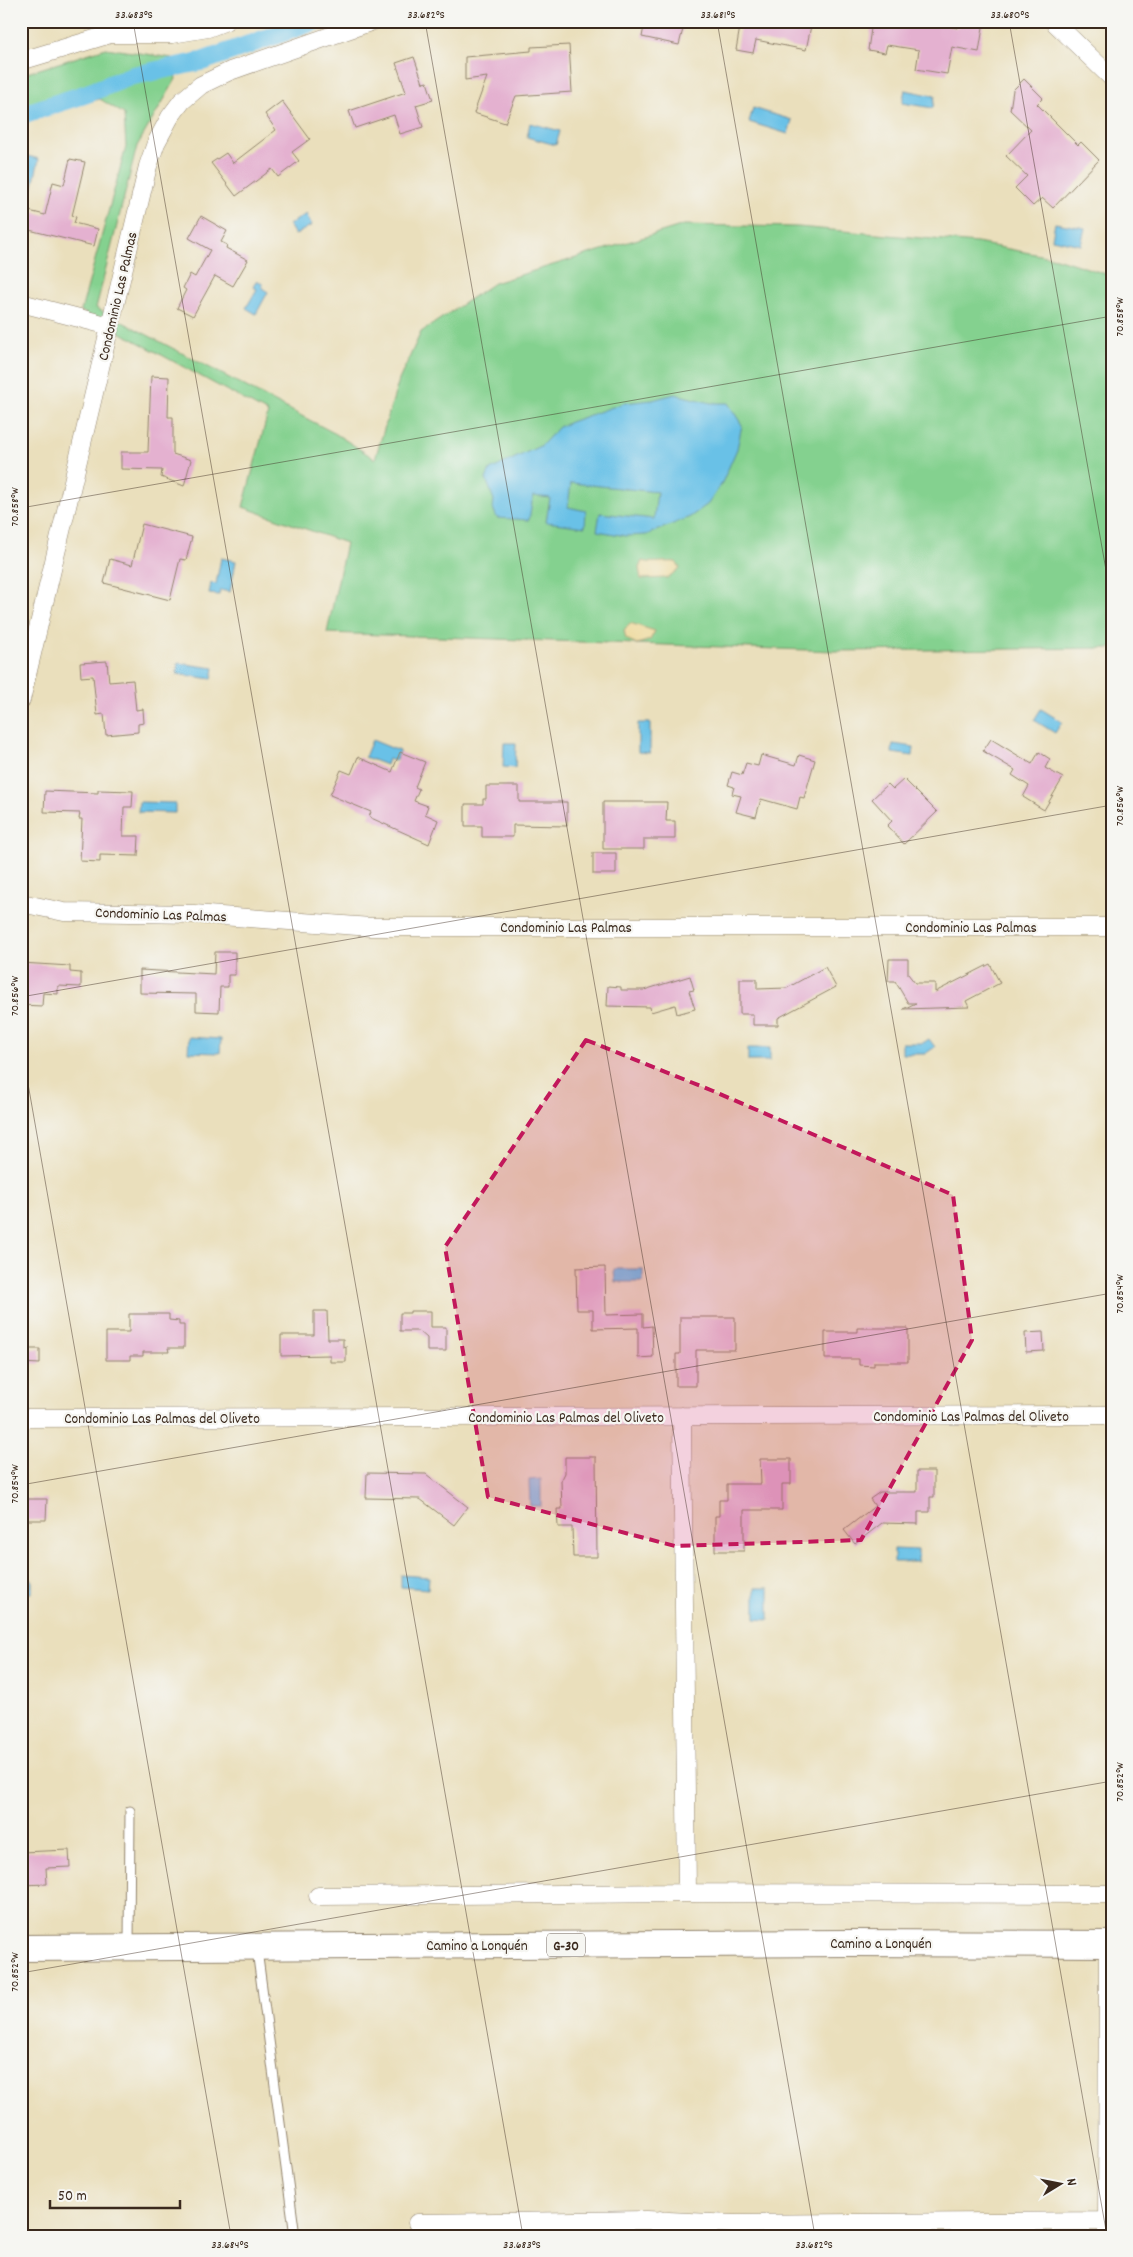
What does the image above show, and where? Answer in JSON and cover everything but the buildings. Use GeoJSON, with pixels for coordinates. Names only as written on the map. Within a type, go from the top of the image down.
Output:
{"type":"FeatureCollection","features":[{"type":"Feature","properties":{"kind":"main road","name":"Camino a Lonquén"},"geometry":{"type":"LineString","coordinates":[[21,1948],[842,1943],[1110,1944]]}},
{"type":"Feature","properties":{"kind":"street"},"geometry":{"type":"LineString","coordinates":[[21,61],[111,34],[172,34],[208,28],[226,21]]}},
{"type":"Feature","properties":{"kind":"street","name":"Condominio Las Palmas"},"geometry":{"type":"LineString","coordinates":[[21,700],[110,326],[156,143],[170,117],[182,101],[214,78],[373,21]]}},
{"type":"Feature","properties":{"kind":"street"},"geometry":{"type":"LineString","coordinates":[[1053,21],[1112,78]]}},
{"type":"Feature","properties":{"kind":"street"},"geometry":{"type":"LineString","coordinates":[[21,303],[110,326]]}},
{"type":"Feature","properties":{"kind":"street","name":"Condominio Las Palmas"},"geometry":{"type":"LineString","coordinates":[[21,903],[64,912],[194,914],[371,927],[1112,927]]}},
{"type":"Feature","properties":{"kind":"street","name":"Condominio Las Palmas del Oliveto"},"geometry":{"type":"LineString","coordinates":[[21,1418],[1112,1415]]}},
{"type":"Feature","properties":{"kind":"street"},"geometry":{"type":"LineString","coordinates":[[682,1416],[687,1893]]}},
{"type":"Feature","properties":{"kind":"street"},"geometry":{"type":"LineString","coordinates":[[318,1896],[687,1893],[1112,1894]]}},
{"type":"Feature","properties":{"kind":"street"},"geometry":{"type":"LineString","coordinates":[[417,2223],[660,2228],[733,2224],[1107,2229],[1110,1944]]}},
{"type":"Feature","properties":{"kind":"lane"},"geometry":{"type":"LineString","coordinates":[[129,1948],[130,1811]]}},
{"type":"Feature","properties":{"kind":"lane"},"geometry":{"type":"LineString","coordinates":[[257,1947],[295,2236]]}},
{"type":"Feature","properties":{"kind":"highlighted area"},"geometry":{"type":"Polygon","coordinates":[[[586,1040],[713,1091],[953,1195],[972,1340],[861,1540],[675,1546],[488,1497],[445,1247],[586,1040]]]}},
{"type":"Feature","properties":{"kind":"green space"},"geometry":{"type":"Polygon","coordinates":[[[106,48],[172,58],[176,79],[137,146],[96,308],[336,434],[375,459],[399,380],[421,332],[494,283],[684,225],[798,227],[977,243],[1056,258],[1112,276],[1112,648],[835,651],[327,633],[346,543],[243,507],[268,413],[81,311],[126,147],[124,114],[100,99],[21,118],[21,75],[106,48]]]}},
{"type":"Feature","properties":{"kind":"sand"},"geometry":{"type":"Polygon","coordinates":[[[642,561],[676,562],[680,568],[667,578],[641,579],[639,568],[642,561]]]}},
{"type":"Feature","properties":{"kind":"sand"},"geometry":{"type":"Polygon","coordinates":[[[630,623],[655,631],[650,640],[637,644],[626,639],[624,630],[630,623]]]}},
{"type":"Feature","properties":{"kind":"water"},"geometry":{"type":"Polygon","coordinates":[[[905,90],[935,96],[933,108],[902,103],[905,90]]]}},
{"type":"Feature","properties":{"kind":"water"},"geometry":{"type":"Polygon","coordinates":[[[753,108],[792,120],[788,134],[749,122],[753,108]]]}},
{"type":"Feature","properties":{"kind":"water"},"geometry":{"type":"Polygon","coordinates":[[[530,123],[560,131],[556,145],[527,137],[530,123]]]}},
{"type":"Feature","properties":{"kind":"water"},"geometry":{"type":"Polygon","coordinates":[[[23,155],[39,159],[32,190],[21,187],[23,155]]]}},
{"type":"Feature","properties":{"kind":"water"},"geometry":{"type":"Polygon","coordinates":[[[306,214],[312,225],[295,235],[289,225],[306,214]]]}},
{"type":"Feature","properties":{"kind":"water"},"geometry":{"type":"Polygon","coordinates":[[[1055,223],[1085,228],[1081,245],[1052,239],[1055,223]]]}},
{"type":"Feature","properties":{"kind":"water"},"geometry":{"type":"Polygon","coordinates":[[[257,280],[263,284],[262,288],[268,292],[256,314],[246,308],[257,289],[253,287],[257,280]]]}},
{"type":"Feature","properties":{"kind":"water"},"geometry":{"type":"Polygon","coordinates":[[[675,394],[711,403],[728,403],[742,425],[737,449],[721,485],[708,504],[690,517],[646,535],[626,536],[597,531],[600,513],[654,519],[657,492],[571,483],[568,507],[586,511],[585,527],[546,522],[550,498],[533,496],[529,520],[497,518],[493,508],[494,500],[486,479],[490,470],[542,445],[559,427],[570,422],[624,403],[652,400],[675,394]]]}},
{"type":"Feature","properties":{"kind":"water"},"geometry":{"type":"Polygon","coordinates":[[[221,558],[236,561],[230,592],[220,590],[219,595],[209,594],[211,583],[216,584],[221,558]]]}},
{"type":"Feature","properties":{"kind":"water"},"geometry":{"type":"Polygon","coordinates":[[[178,663],[214,668],[212,679],[177,674],[178,663]]]}},
{"type":"Feature","properties":{"kind":"water"},"geometry":{"type":"Polygon","coordinates":[[[1041,709],[1062,722],[1055,733],[1034,720],[1041,709]]]}},
{"type":"Feature","properties":{"kind":"water"},"geometry":{"type":"Polygon","coordinates":[[[638,723],[650,723],[650,753],[638,752],[638,723]]]}},
{"type":"Feature","properties":{"kind":"water"},"geometry":{"type":"Polygon","coordinates":[[[372,740],[399,751],[395,761],[388,759],[386,765],[365,757],[372,740]]]}},
{"type":"Feature","properties":{"kind":"water"},"geometry":{"type":"Polygon","coordinates":[[[504,743],[516,743],[515,768],[503,767],[504,743]]]}},
{"type":"Feature","properties":{"kind":"water"},"geometry":{"type":"Polygon","coordinates":[[[893,744],[914,747],[913,756],[892,753],[893,744]]]}},
{"type":"Feature","properties":{"kind":"water"},"geometry":{"type":"Polygon","coordinates":[[[139,802],[175,803],[175,813],[138,812],[139,802]]]}},
{"type":"Feature","properties":{"kind":"water"},"geometry":{"type":"Polygon","coordinates":[[[189,1037],[221,1039],[220,1053],[188,1052],[189,1037]]]}},
{"type":"Feature","properties":{"kind":"water"},"geometry":{"type":"Polygon","coordinates":[[[929,1039],[935,1047],[925,1054],[902,1054],[902,1043],[923,1043],[929,1039]]]}},
{"type":"Feature","properties":{"kind":"water"},"geometry":{"type":"Polygon","coordinates":[[[748,1048],[770,1048],[770,1061],[748,1061],[748,1048]]]}},
{"type":"Feature","properties":{"kind":"water"},"geometry":{"type":"Polygon","coordinates":[[[1112,1134],[1112,1171],[1108,1146],[1112,1134]]]}},
{"type":"Feature","properties":{"kind":"water"},"geometry":{"type":"Polygon","coordinates":[[[614,1269],[643,1269],[643,1282],[615,1282],[614,1269]]]}},
{"type":"Feature","properties":{"kind":"water"},"geometry":{"type":"Polygon","coordinates":[[[541,1479],[541,1506],[530,1506],[529,1480],[541,1479]]]}},
{"type":"Feature","properties":{"kind":"water"},"geometry":{"type":"Polygon","coordinates":[[[894,1549],[918,1550],[918,1562],[894,1562],[894,1549]]]}},
{"type":"Feature","properties":{"kind":"water"},"geometry":{"type":"Polygon","coordinates":[[[401,1575],[429,1577],[428,1589],[401,1587],[401,1575]]]}},
{"type":"Feature","properties":{"kind":"water"},"geometry":{"type":"Polygon","coordinates":[[[21,1580],[32,1580],[32,1593],[21,1593],[21,1580]]]}},
{"type":"Feature","properties":{"kind":"water"},"geometry":{"type":"Polygon","coordinates":[[[755,1588],[769,1588],[769,1620],[755,1619],[755,1588]]]}},
{"type":"Feature","properties":{"kind":"waterway"},"geometry":{"type":"LineString","coordinates":[[21,115],[86,94],[131,76],[203,61],[315,21]]}}]}
